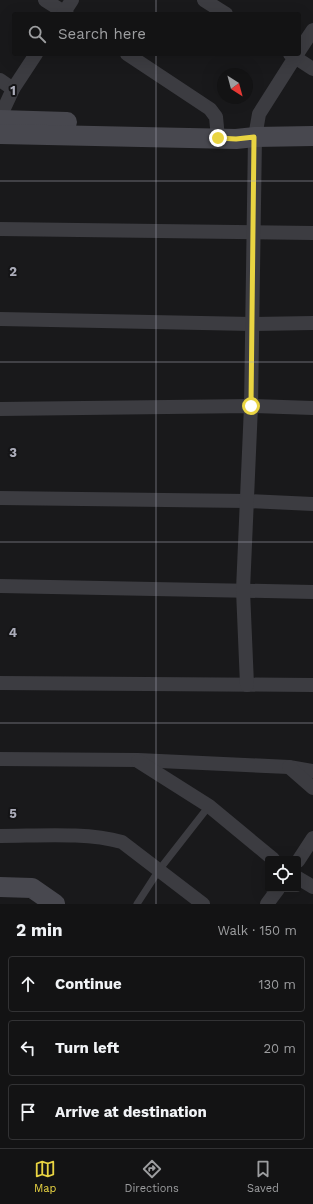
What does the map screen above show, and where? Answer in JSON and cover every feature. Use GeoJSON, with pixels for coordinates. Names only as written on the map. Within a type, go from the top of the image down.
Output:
{"type":"FeatureCollection","features":[{"type":"Feature","properties":{"kind":"street"},"geometry":{"type":"LineString","coordinates":[[45,0],[63,12]]}},
{"type":"Feature","properties":{"kind":"street"},"geometry":{"type":"LineString","coordinates":[[66,12],[72,0]]}},
{"type":"Feature","properties":{"kind":"street"},"geometry":{"type":"LineString","coordinates":[[204,0],[223,12]]}},
{"type":"Feature","properties":{"kind":"street"},"geometry":{"type":"LineString","coordinates":[[301,46],[313,30]]}},
{"type":"Feature","properties":{"kind":"street"},"geometry":{"type":"LineString","coordinates":[[35,56],[13,89],[0,118],[128,130]]}},
{"type":"Feature","properties":{"kind":"street"},"geometry":{"type":"LineString","coordinates":[[130,56],[210,109],[216,117],[218,132]]}},
{"type":"Feature","properties":{"kind":"street"},"geometry":{"type":"LineString","coordinates":[[247,685],[243,590],[251,406],[254,137],[259,114],[294,56]]}},
{"type":"Feature","properties":{"kind":"street"},"geometry":{"type":"LineString","coordinates":[[297,56],[313,69]]}},
{"type":"Feature","properties":{"kind":"street"},"geometry":{"type":"LineString","coordinates":[[0,80],[13,89]]}},
{"type":"Feature","properties":{"kind":"street"},"geometry":{"type":"LineString","coordinates":[[0,134],[128,130],[218,132],[239,128],[254,137],[313,136]]}},
{"type":"Feature","properties":{"kind":"street"},"geometry":{"type":"LineString","coordinates":[[0,229],[313,233]]}},
{"type":"Feature","properties":{"kind":"street"},"geometry":{"type":"LineString","coordinates":[[0,319],[252,324],[313,323]]}},
{"type":"Feature","properties":{"kind":"street"},"geometry":{"type":"LineString","coordinates":[[0,409],[251,406],[313,408]]}},
{"type":"Feature","properties":{"kind":"street"},"geometry":{"type":"LineString","coordinates":[[0,498],[247,501],[313,504]]}},
{"type":"Feature","properties":{"kind":"street"},"geometry":{"type":"LineString","coordinates":[[0,586],[313,592]]}},
{"type":"Feature","properties":{"kind":"street"},"geometry":{"type":"LineString","coordinates":[[0,683],[313,685]]}},
{"type":"Feature","properties":{"kind":"street"},"geometry":{"type":"LineString","coordinates":[[0,759],[138,760],[289,767],[313,771]]}},
{"type":"Feature","properties":{"kind":"street"},"geometry":{"type":"LineString","coordinates":[[138,760],[209,806],[269,856]]}},
{"type":"Feature","properties":{"kind":"street"},"geometry":{"type":"LineString","coordinates":[[289,767],[313,788]]}},
{"type":"Feature","properties":{"kind":"street"},"geometry":{"type":"LineString","coordinates":[[0,836],[106,838],[122,842],[203,904]]}},
{"type":"Feature","properties":{"kind":"street"},"geometry":{"type":"LineString","coordinates":[[301,856],[313,838]]}},
{"type":"Feature","properties":{"kind":"street"},"geometry":{"type":"LineString","coordinates":[[301,880],[313,887]]}},
{"type":"Feature","properties":{"kind":"street"},"geometry":{"type":"LineString","coordinates":[[0,887],[32,888],[55,904]]}},
{"type":"Feature","properties":{"kind":"street"},"geometry":{"type":"LineString","coordinates":[[267,904],[276,892]]}},
{"type":"Feature","properties":{"kind":"lane"},"geometry":{"type":"LineString","coordinates":[[137,904],[159,870],[209,806]]}},
{"type":"Feature","properties":{"kind":"route"},"geometry":{"type":"LineString","coordinates":[[218,138],[236,139],[254,137],[251,406]]}}]}
